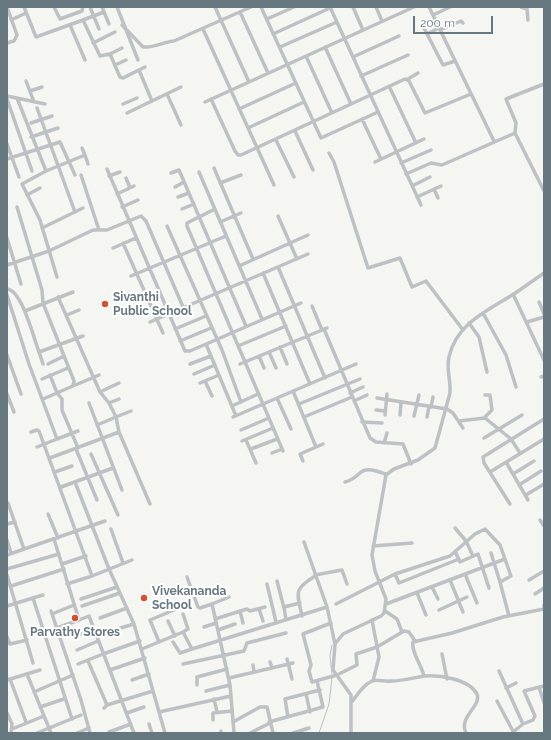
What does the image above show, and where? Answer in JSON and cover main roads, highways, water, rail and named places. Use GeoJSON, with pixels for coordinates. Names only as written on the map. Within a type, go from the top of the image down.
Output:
{"type":"FeatureCollection","features":[{"type":"Feature","properties":{"kind":"waterway"},"geometry":{"type":"LineString","coordinates":[[332,645],[330,656],[332,674]]}},
{"type":"Feature","properties":{"kind":"waterway"},"geometry":{"type":"LineString","coordinates":[[319,733],[329,704],[332,678]]}},
{"type":"Feature","properties":{"kind":"place","name":"Sivanthi Public School"},"geometry":{"type":"Point","coordinates":[105,304]}},
{"type":"Feature","properties":{"kind":"place","name":"Vivekananda School"},"geometry":{"type":"Point","coordinates":[144,598]}},
{"type":"Feature","properties":{"kind":"place","name":"Parvathy Stores"},"geometry":{"type":"Point","coordinates":[75,618]}}]}
